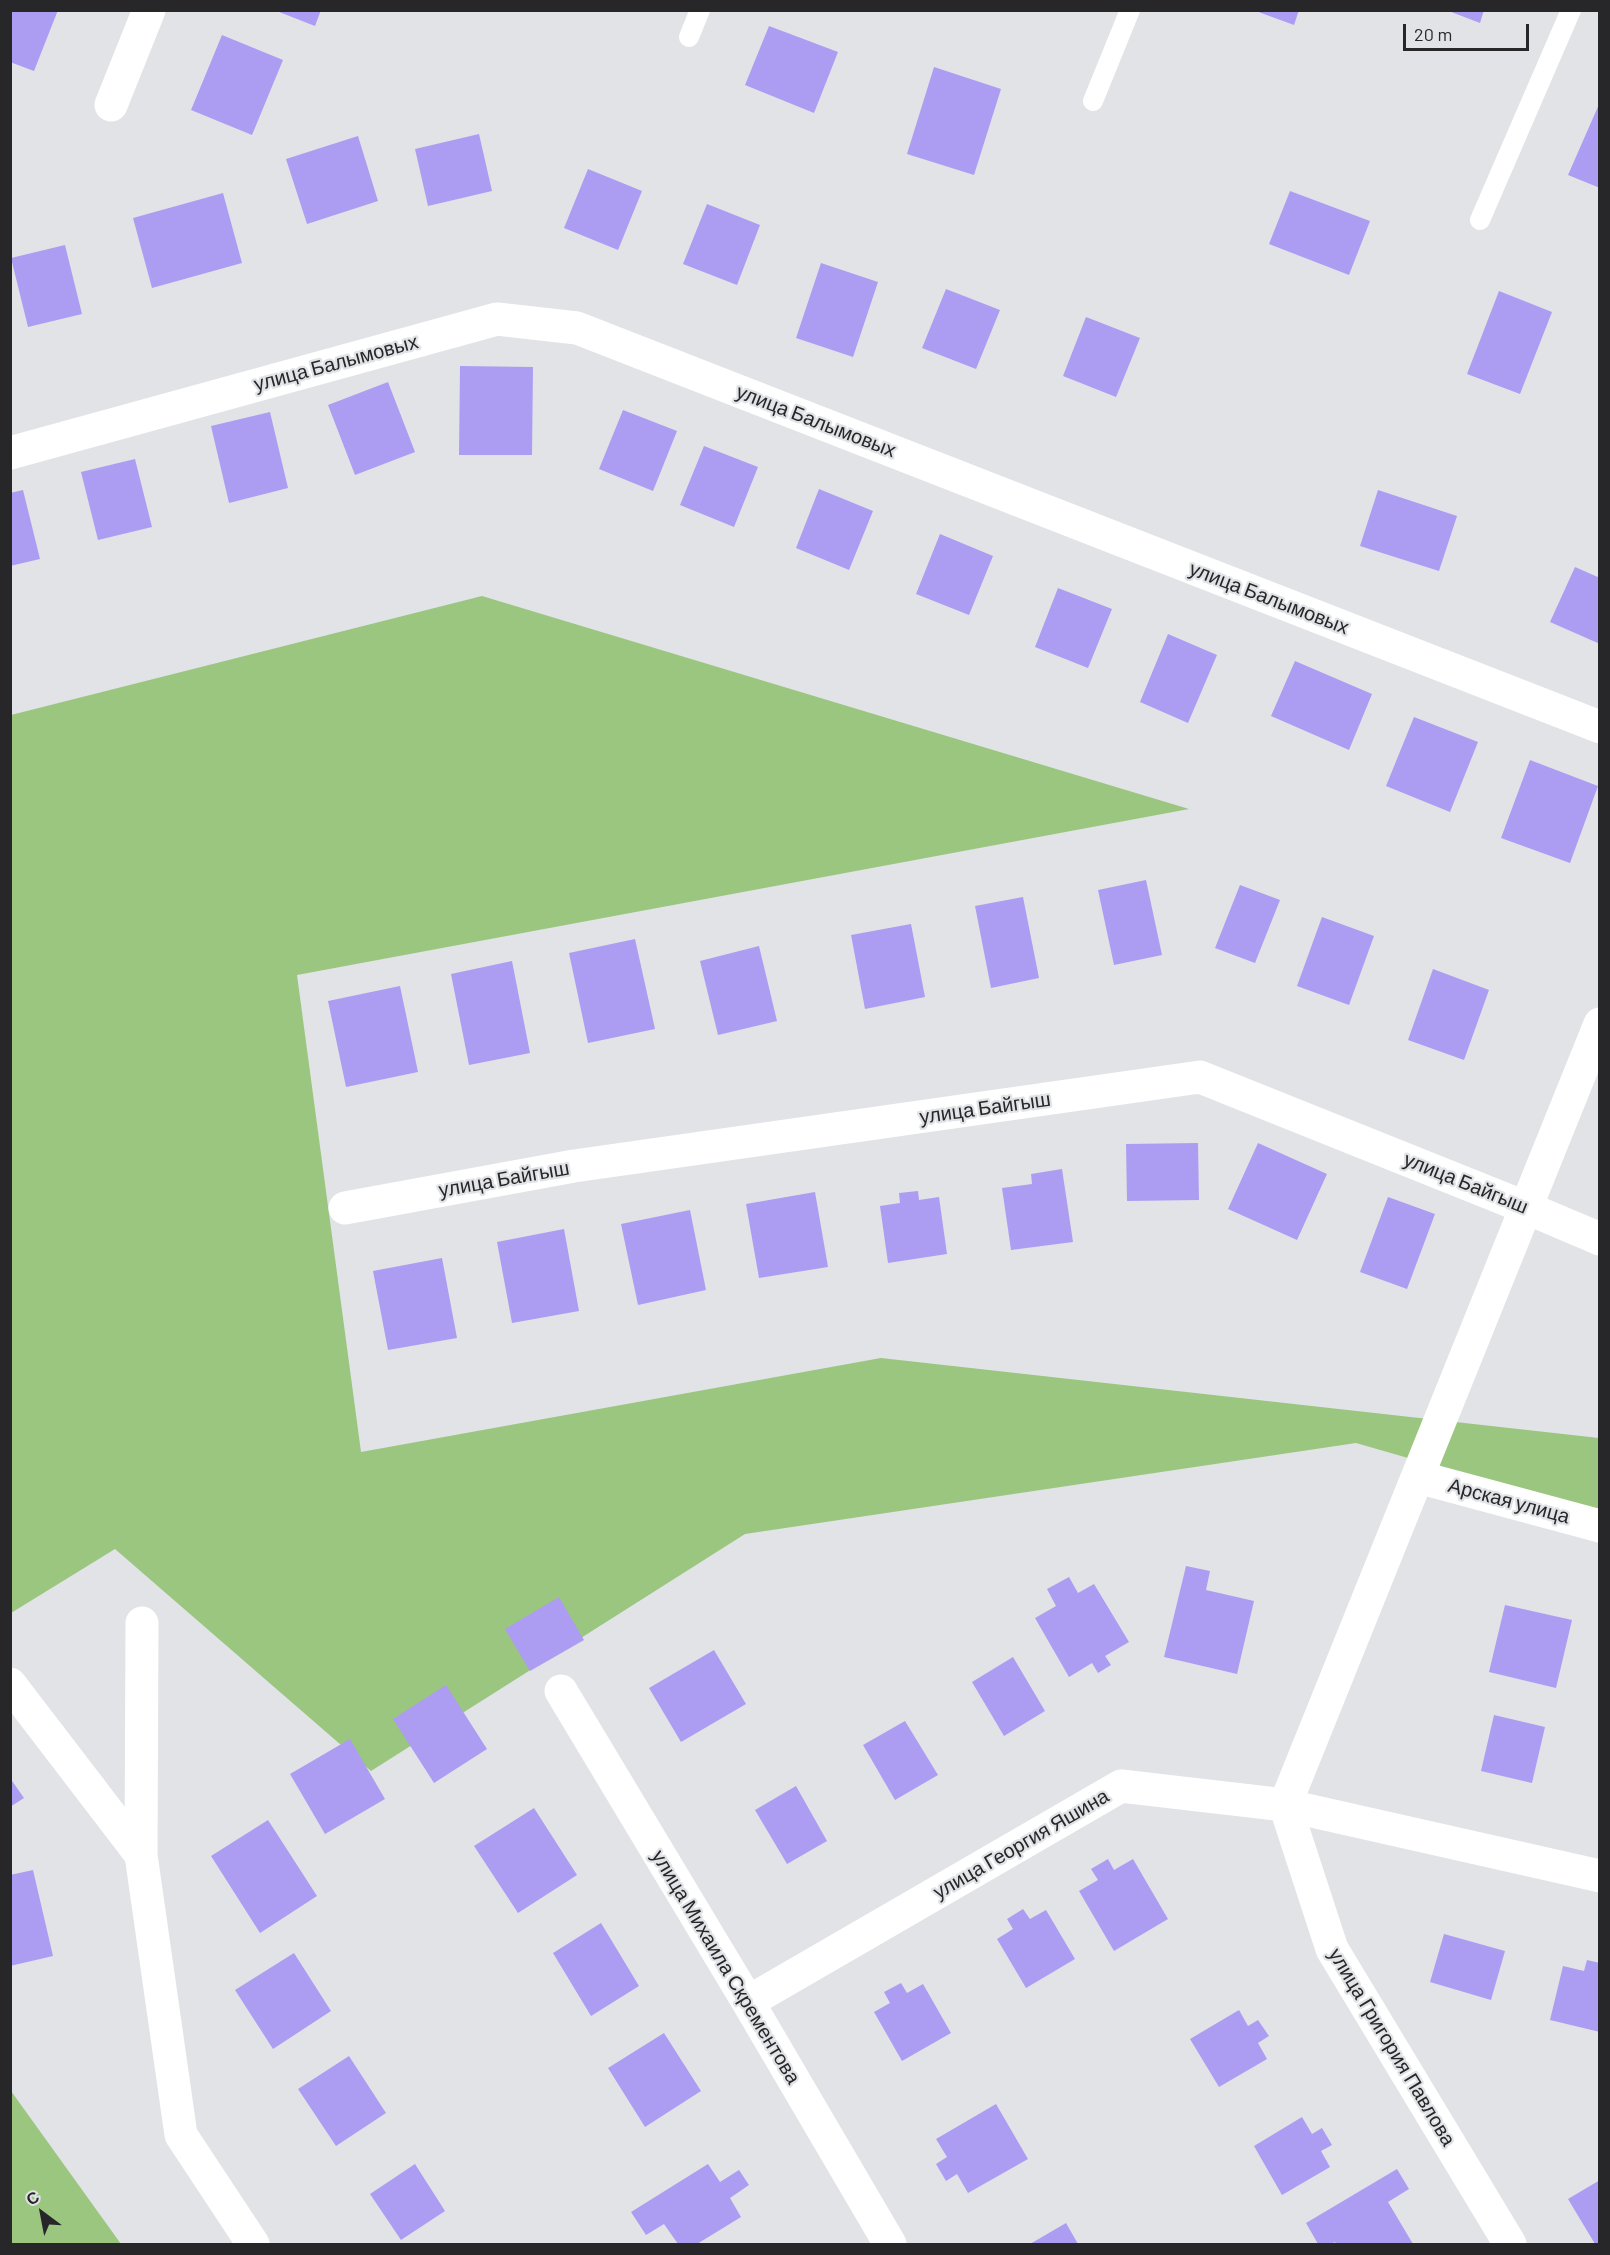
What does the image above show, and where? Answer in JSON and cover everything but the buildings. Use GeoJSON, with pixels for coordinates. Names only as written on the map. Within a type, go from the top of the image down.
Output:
{"type":"FeatureCollection","features":[{"type":"Feature","properties":{"kind":"street"},"geometry":{"type":"LineString","coordinates":[[111,105],[149,10]]}},
{"type":"Feature","properties":{"kind":"street","name":"улица Балымовых"},"geometry":{"type":"LineString","coordinates":[[10,453],[497,319],[577,328],[1599,727]]}},
{"type":"Feature","properties":{"kind":"street"},"geometry":{"type":"LineString","coordinates":[[1285,1805],[1527,1208],[1599,1024]]}},
{"type":"Feature","properties":{"kind":"street","name":"улица Байгыш"},"geometry":{"type":"LineString","coordinates":[[345,1208],[574,1166],[1200,1077],[1599,1239]]}},
{"type":"Feature","properties":{"kind":"street","name":"Арская улица"},"geometry":{"type":"LineString","coordinates":[[1418,1477],[1599,1526]]}},
{"type":"Feature","properties":{"kind":"street"},"geometry":{"type":"LineString","coordinates":[[142,1623],[141,1855],[181,2134],[253,2244]]}},
{"type":"Feature","properties":{"kind":"street"},"geometry":{"type":"LineString","coordinates":[[10,1684],[141,1855]]}},
{"type":"Feature","properties":{"kind":"street","name":"улица Михаила Скрементова"},"geometry":{"type":"LineString","coordinates":[[561,1691],[890,2244]]}},
{"type":"Feature","properties":{"kind":"street","name":"улица Георгия Яшина"},"geometry":{"type":"LineString","coordinates":[[748,2002],[1120,1786],[1285,1805],[1599,1876]]}},
{"type":"Feature","properties":{"kind":"street","name":"улица Григория Павлова"},"geometry":{"type":"LineString","coordinates":[[1285,1805],[1332,1949],[1510,2244]]}},
{"type":"Feature","properties":{"kind":"lane"},"geometry":{"type":"LineString","coordinates":[[689,38],[700,10]]}},
{"type":"Feature","properties":{"kind":"lane"},"geometry":{"type":"LineString","coordinates":[[1093,102],[1130,10]]}},
{"type":"Feature","properties":{"kind":"lane"},"geometry":{"type":"LineString","coordinates":[[1480,220],[1570,10]]}},
{"type":"Feature","properties":{"kind":"green space"},"geometry":{"type":"Polygon","coordinates":[[[482,596],[1189,809],[297,975],[361,1452],[881,1358],[1599,1438],[1599,1513],[1356,1443],[745,1534],[371,1771],[115,1549],[11,1613],[11,715],[482,596]]]}},
{"type":"Feature","properties":{"kind":"green space"},"geometry":{"type":"Polygon","coordinates":[[[11,2091],[121,2244],[11,2244],[11,2091]]]}}]}
